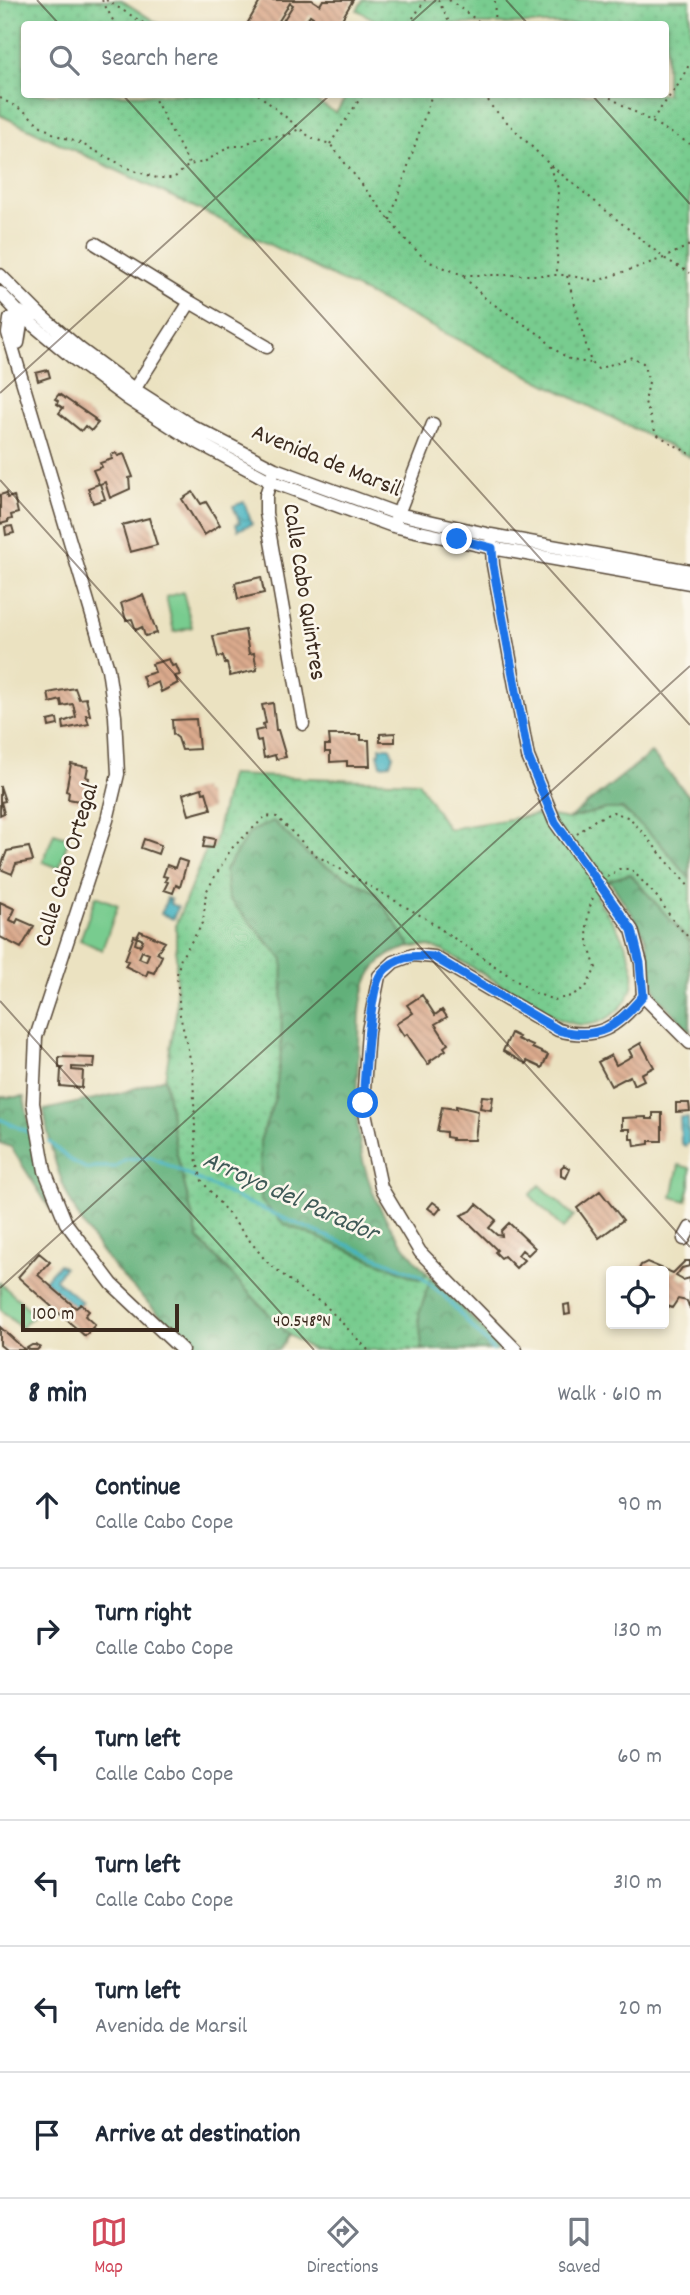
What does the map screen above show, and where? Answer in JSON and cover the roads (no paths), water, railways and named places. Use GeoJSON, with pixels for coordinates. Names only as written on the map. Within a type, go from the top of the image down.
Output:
{"type":"FeatureCollection","features":[{"type":"Feature","properties":{"kind":"street"},"geometry":{"type":"LineString","coordinates":[[96,244],[267,347]]}},
{"type":"Feature","properties":{"kind":"street","name":"Avenida de Marsil"},"geometry":{"type":"LineString","coordinates":[[0,275],[39,314],[131,394]]}},
{"type":"Feature","properties":{"kind":"street"},"geometry":{"type":"LineString","coordinates":[[15,290],[22,324],[16,348]]}},
{"type":"Feature","properties":{"kind":"street","name":"Avenida de Marsil"},"geometry":{"type":"LineString","coordinates":[[0,293],[43,333],[186,436],[272,475],[396,520],[690,583]]}},
{"type":"Feature","properties":{"kind":"street"},"geometry":{"type":"LineString","coordinates":[[131,394],[190,302]]}},
{"type":"Feature","properties":{"kind":"street","name":"Calle Cabo Ortegal"},"geometry":{"type":"LineString","coordinates":[[0,314],[16,348],[47,468],[108,669],[115,716],[118,774],[107,820],[36,1037],[33,1103],[35,1117],[45,1171],[66,1223],[111,1284],[182,1350]]}},
{"type":"Feature","properties":{"kind":"street"},"geometry":{"type":"LineString","coordinates":[[8,333],[10,319],[20,314],[39,314]]}},
{"type":"Feature","properties":{"kind":"street"},"geometry":{"type":"LineString","coordinates":[[16,348],[43,333]]}},
{"type":"Feature","properties":{"kind":"street"},"geometry":{"type":"LineString","coordinates":[[396,520],[433,424]]}},
{"type":"Feature","properties":{"kind":"street","name":"Calle Cabo Quintres"},"geometry":{"type":"LineString","coordinates":[[272,475],[266,495],[266,513],[303,724]]}},
{"type":"Feature","properties":{"kind":"street"},"geometry":{"type":"LineString","coordinates":[[492,541],[493,565],[528,757],[555,822],[632,930],[640,963],[643,996],[690,1044]]}},
{"type":"Feature","properties":{"kind":"street","name":"Avenida de Marsil"},"geometry":{"type":"LineString","coordinates":[[492,541],[690,570]]}},
{"type":"Feature","properties":{"kind":"street"},"geometry":{"type":"LineString","coordinates":[[516,1350],[420,1252],[381,1187],[363,1103],[368,1031],[379,976],[394,961],[413,955],[434,957],[558,1030],[586,1035],[606,1031],[627,1016],[643,996]]}},
{"type":"Feature","properties":{"kind":"water"},"geometry":{"type":"Polygon","coordinates":[[[244,502],[252,524],[238,530],[236,524],[240,523],[233,506],[244,502]]]}},
{"type":"Feature","properties":{"kind":"water"},"geometry":{"type":"Polygon","coordinates":[[[380,747],[390,747],[393,755],[390,764],[381,765],[378,753],[380,747]]]}},
{"type":"Feature","properties":{"kind":"water"},"geometry":{"type":"Polygon","coordinates":[[[167,898],[171,900],[170,904],[178,907],[173,919],[161,914],[167,898]]]}},
{"type":"Feature","properties":{"kind":"water"},"geometry":{"type":"Polygon","coordinates":[[[680,1117],[688,1117],[689,1143],[685,1146],[681,1143],[680,1117]]]}},
{"type":"Feature","properties":{"kind":"water"},"geometry":{"type":"Polygon","coordinates":[[[59,1264],[64,1268],[55,1279],[82,1302],[76,1308],[44,1280],[59,1264]]]}},
{"type":"Feature","properties":{"kind":"waterway","name":"Arroyo del Parador"},"geometry":{"type":"LineString","coordinates":[[0,1119],[30,1133]]}},
{"type":"Feature","properties":{"kind":"waterway","name":"Arroyo del Parador"},"geometry":{"type":"LineString","coordinates":[[49,1142],[70,1160],[87,1169],[115,1167],[126,1159],[151,1157],[241,1200],[419,1275],[443,1295],[493,1350]]}}]}
